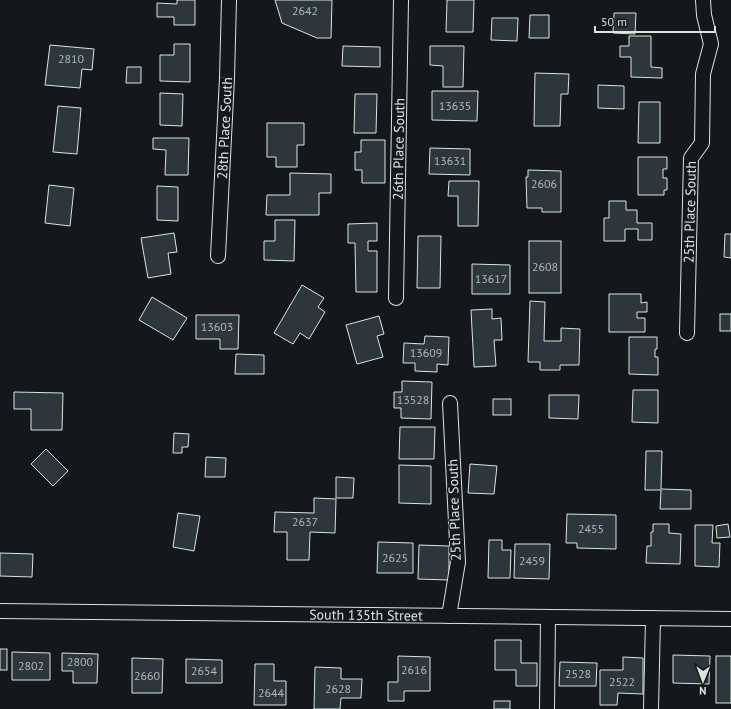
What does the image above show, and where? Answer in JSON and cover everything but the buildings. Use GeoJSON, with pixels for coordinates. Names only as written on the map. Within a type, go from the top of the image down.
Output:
{"type":"FeatureCollection","features":[{"type":"Feature","properties":{"kind":"street","name":"28th Place South"},"geometry":{"type":"LineString","coordinates":[[218,256],[227,78],[229,0]]}},
{"type":"Feature","properties":{"kind":"street","name":"26th Place South"},"geometry":{"type":"LineString","coordinates":[[396,298],[401,0]]}},
{"type":"Feature","properties":{"kind":"street","name":"25th Place South"},"geometry":{"type":"LineString","coordinates":[[687,333],[691,158],[702,143],[704,74],[711,44],[704,15],[703,0]]}},
{"type":"Feature","properties":{"kind":"street","name":"25th Place South"},"geometry":{"type":"LineString","coordinates":[[449,616],[458,562],[450,403]]}},
{"type":"Feature","properties":{"kind":"street","name":"South 135th Street"},"geometry":{"type":"LineString","coordinates":[[0,610],[731,619]]}},
{"type":"Feature","properties":{"kind":"street"},"geometry":{"type":"LineString","coordinates":[[547,709],[548,617]]}},
{"type":"Feature","properties":{"kind":"street"},"geometry":{"type":"LineString","coordinates":[[651,709],[653,618]]}}]}
